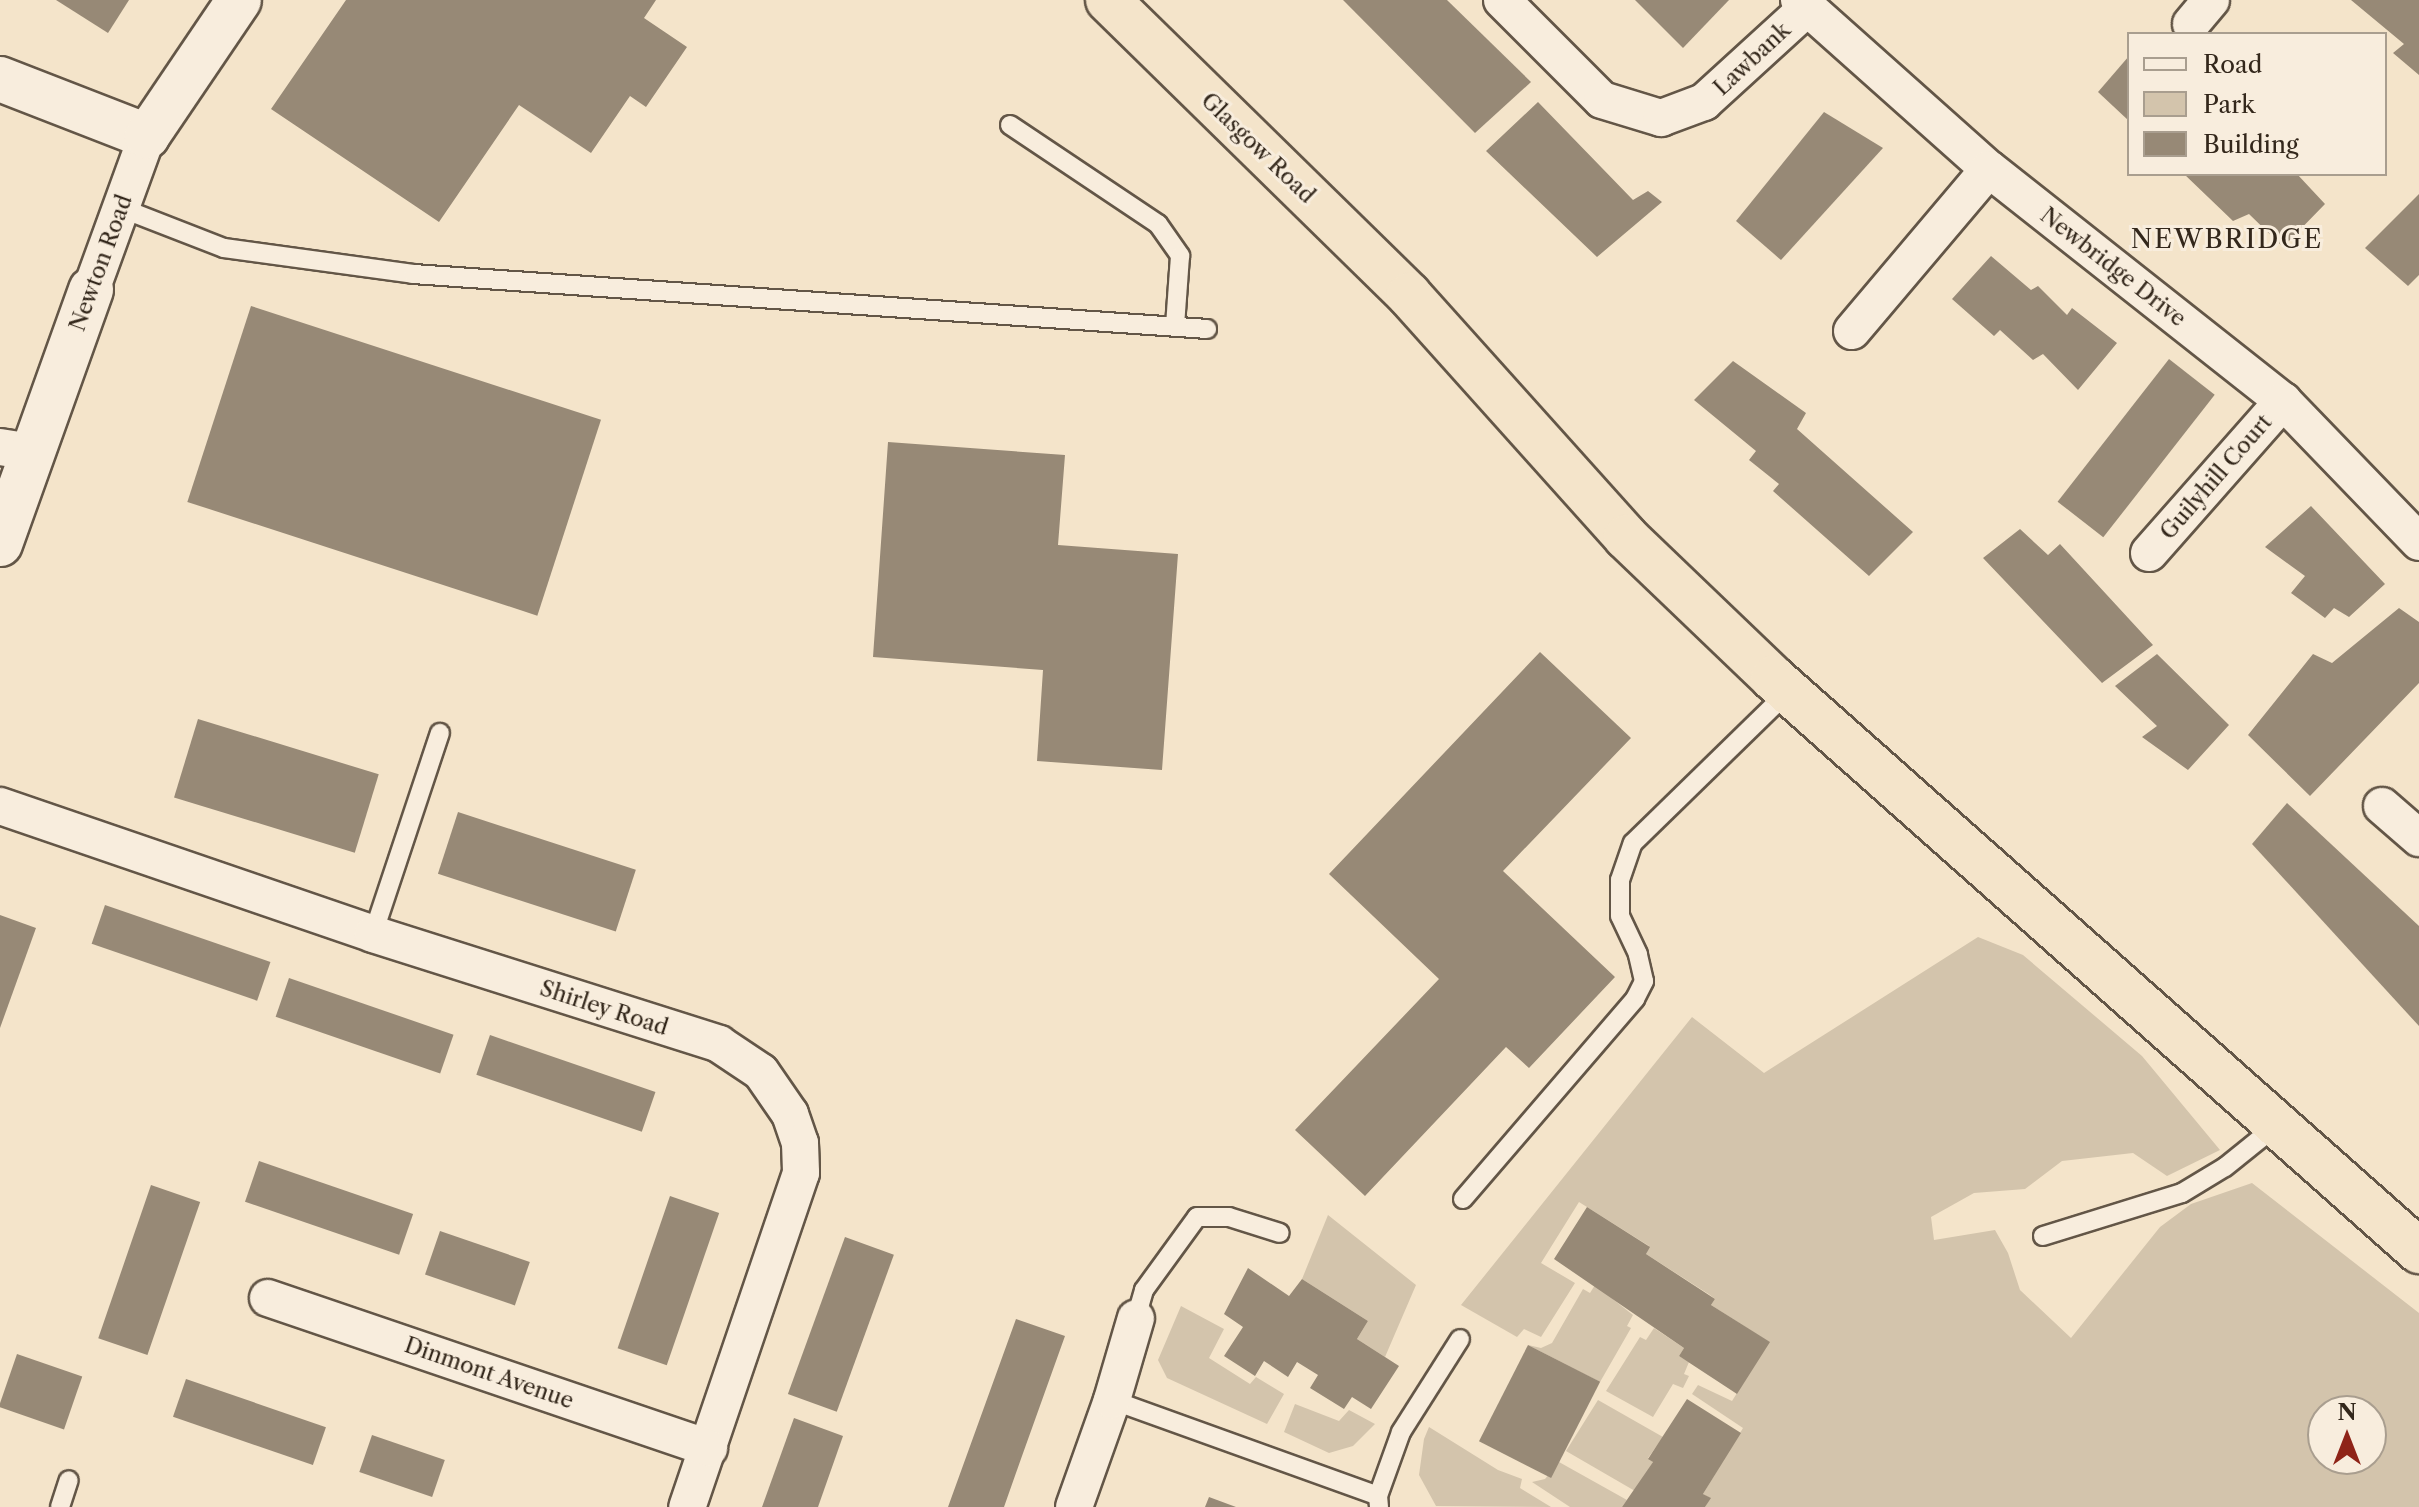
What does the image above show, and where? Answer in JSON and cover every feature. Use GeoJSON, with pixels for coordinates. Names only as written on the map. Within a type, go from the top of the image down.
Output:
{"type":"FeatureCollection","features":[{"type":"Feature","properties":{"kind":"highway","name":"Glasgow Road"},"geometry":{"type":"LineString","coordinates":[[1108,0],[1409,295],[1626,537],[1789,691],[2419,1251]]}},
{"type":"Feature","properties":{"kind":"street","name":"Newton Road"},"geometry":{"type":"LineString","coordinates":[[0,544],[16,450],[91,290],[147,136],[239,0]]}},
{"type":"Feature","properties":{"kind":"street","name":"Lawbank"},"geometry":{"type":"LineString","coordinates":[[1502,0],[1602,100],[1661,118],[1704,102],[1802,4]]}},
{"type":"Feature","properties":{"kind":"street","name":"Newbridge Drive"},"geometry":{"type":"LineString","coordinates":[[1802,4],[1989,169],[2283,401],[2419,542]]}},
{"type":"Feature","properties":{"kind":"street"},"geometry":{"type":"LineString","coordinates":[[0,79],[147,136]]}},
{"type":"Feature","properties":{"kind":"street"},"geometry":{"type":"LineString","coordinates":[[1852,331],[1989,169]]}},
{"type":"Feature","properties":{"kind":"street","name":"Guilyhill Court"},"geometry":{"type":"LineString","coordinates":[[2149,553],[2283,401]]}},
{"type":"Feature","properties":{"kind":"street","name":"Shirley Road"},"geometry":{"type":"LineString","coordinates":[[0,806],[373,934],[719,1044],[761,1072],[778,1092],[800,1143],[801,1173],[687,1507]]}},
{"type":"Feature","properties":{"kind":"street"},"geometry":{"type":"LineString","coordinates":[[2382,806],[2419,838]]}},
{"type":"Feature","properties":{"kind":"street","name":"Dinmont Avenue"},"geometry":{"type":"LineString","coordinates":[[268,1298],[709,1448]]}},
{"type":"Feature","properties":{"kind":"street"},"geometry":{"type":"LineString","coordinates":[[1074,1507],[1112,1400],[1136,1318]]}},
{"type":"Feature","properties":{"kind":"lane"},"geometry":{"type":"LineString","coordinates":[[1010,125],[1158,224],[1180,256],[1175,326]]}},
{"type":"Feature","properties":{"kind":"lane"},"geometry":{"type":"LineString","coordinates":[[121,208],[224,248],[413,274],[1207,329]]}},
{"type":"Feature","properties":{"kind":"lane"},"geometry":{"type":"LineString","coordinates":[[1463,1199],[1635,999],[1644,981],[1638,954],[1620,916],[1620,880],[1633,843],[1789,691]]}},
{"type":"Feature","properties":{"kind":"lane"},"geometry":{"type":"LineString","coordinates":[[373,934],[440,733]]}},
{"type":"Feature","properties":{"kind":"lane"},"geometry":{"type":"LineString","coordinates":[[2043,1236],[2182,1193],[2225,1167],[2276,1126]]}},
{"type":"Feature","properties":{"kind":"lane"},"geometry":{"type":"LineString","coordinates":[[1136,1318],[1144,1290],[1197,1217],[1229,1217],[1280,1233]]}},
{"type":"Feature","properties":{"kind":"lane"},"geometry":{"type":"LineString","coordinates":[[1112,1400],[1378,1502],[1401,1432],[1460,1339]]}},
{"type":"Feature","properties":{"kind":"lane"},"geometry":{"type":"LineString","coordinates":[[60,1507],[69,1480]]}},
{"type":"Feature","properties":{"kind":"green space"},"geometry":{"type":"Polygon","coordinates":[[[1978,937],[2023,955],[2142,1056],[2220,1150],[2167,1176],[2133,1153],[2062,1161],[2025,1189],[1974,1193],[1931,1217],[1934,1240],[1995,1230],[2008,1253],[2020,1290],[2071,1338],[2160,1227],[2191,1204],[2252,1183],[2419,1313],[2419,1507],[1705,1507],[1710,1498],[1703,1494],[1743,1428],[1692,1394],[1698,1385],[1732,1401],[1769,1342],[1711,1305],[1715,1299],[1710,1295],[1646,1254],[1649,1246],[1579,1202],[1541,1263],[1575,1283],[1541,1337],[1524,1329],[1517,1337],[1461,1305],[1692,1017],[1764,1073],[1978,937]]]}},
{"type":"Feature","properties":{"kind":"green space"},"geometry":{"type":"Polygon","coordinates":[[[1328,1215],[1416,1285],[1385,1357],[1357,1339],[1368,1321],[1302,1279],[1328,1215]]]}},
{"type":"Feature","properties":{"kind":"green space"},"geometry":{"type":"Polygon","coordinates":[[[1595,1285],[1633,1315],[1627,1326],[1631,1328],[1600,1382],[1528,1345],[1541,1348],[1552,1343],[1583,1289],[1590,1293],[1595,1285]]]}},
{"type":"Feature","properties":{"kind":"green space"},"geometry":{"type":"Polygon","coordinates":[[[1181,1306],[1224,1329],[1209,1358],[1250,1384],[1256,1377],[1284,1394],[1267,1424],[1167,1378],[1158,1360],[1181,1306]]]}},
{"type":"Feature","properties":{"kind":"green space"},"geometry":{"type":"Polygon","coordinates":[[[1654,1328],[1684,1348],[1679,1356],[1689,1362],[1684,1374],[1689,1376],[1683,1388],[1673,1384],[1653,1417],[1606,1391],[1640,1337],[1646,1340],[1654,1328]]]}},
{"type":"Feature","properties":{"kind":"green space"},"geometry":{"type":"Polygon","coordinates":[[[1598,1400],[1663,1437],[1648,1458],[1653,1462],[1635,1491],[1566,1451],[1598,1400]]]}},
{"type":"Feature","properties":{"kind":"green space"},"geometry":{"type":"Polygon","coordinates":[[[1295,1404],[1339,1421],[1349,1410],[1375,1424],[1353,1446],[1329,1453],[1284,1432],[1295,1404]]]}},
{"type":"Feature","properties":{"kind":"green space"},"geometry":{"type":"Polygon","coordinates":[[[1429,1427],[1498,1470],[1522,1479],[1520,1488],[1551,1507],[1436,1506],[1419,1475],[1424,1439],[1429,1427]]]}},
{"type":"Feature","properties":{"kind":"green space"},"geometry":{"type":"Polygon","coordinates":[[[1559,1462],[1627,1500],[1622,1507],[1570,1507],[1532,1482],[1545,1479],[1559,1462]]]}},
{"type":"Feature","properties":{"kind":"building"},"geometry":{"type":"Polygon","coordinates":[[[56,0],[129,0],[108,33],[56,0]]]}},
{"type":"Feature","properties":{"kind":"building"},"geometry":{"type":"Polygon","coordinates":[[[346,0],[656,0],[644,18],[687,47],[646,107],[630,96],[591,153],[519,105],[439,222],[271,109],[346,0]]]}},
{"type":"Feature","properties":{"kind":"building"},"geometry":{"type":"Polygon","coordinates":[[[1343,0],[1447,0],[1531,82],[1475,133],[1343,0]]]}},
{"type":"Feature","properties":{"kind":"building"},"geometry":{"type":"Polygon","coordinates":[[[1635,0],[1729,0],[1683,48],[1635,0]]]}},
{"type":"Feature","properties":{"kind":"building"},"geometry":{"type":"Polygon","coordinates":[[[2351,0],[2419,0],[2419,75],[2393,53],[2404,44],[2351,0]]]}},
{"type":"Feature","properties":{"kind":"building"},"geometry":{"type":"Polygon","coordinates":[[[2127,58],[2127,119],[2098,92],[2127,58]]]}},
{"type":"Feature","properties":{"kind":"building"},"geometry":{"type":"Polygon","coordinates":[[[1538,102],[1633,200],[1648,191],[1662,202],[1597,257],[1486,151],[1538,102]]]}},
{"type":"Feature","properties":{"kind":"building"},"geometry":{"type":"Polygon","coordinates":[[[1824,112],[1883,148],[1781,260],[1736,221],[1824,112]]]}},
{"type":"Feature","properties":{"kind":"building"},"geometry":{"type":"Polygon","coordinates":[[[2186,176],[2299,176],[2325,204],[2283,247],[2249,214],[2233,221],[2186,176]]]}},
{"type":"Feature","properties":{"kind":"building"},"geometry":{"type":"Polygon","coordinates":[[[2419,194],[2419,275],[2408,286],[2365,248],[2419,194]]]}},
{"type":"Feature","properties":{"kind":"building"},"geometry":{"type":"Polygon","coordinates":[[[1991,256],[2031,290],[2038,286],[2067,315],[2072,308],[2117,343],[2078,390],[2043,354],[2033,360],[2000,330],[1994,336],[1952,299],[1991,256]]]}},
{"type":"Feature","properties":{"kind":"building"},"geometry":{"type":"Polygon","coordinates":[[[251,306],[601,420],[537,616],[187,502],[251,306]]]}},
{"type":"Feature","properties":{"kind":"building"},"geometry":{"type":"Polygon","coordinates":[[[2169,359],[2215,395],[2103,537],[2058,502],[2169,359]]]}},
{"type":"Feature","properties":{"kind":"building"},"geometry":{"type":"Polygon","coordinates":[[[1733,361],[1806,413],[1797,429],[1913,532],[1869,576],[1773,491],[1779,484],[1749,460],[1756,451],[1694,400],[1733,361]]]}},
{"type":"Feature","properties":{"kind":"building"},"geometry":{"type":"Polygon","coordinates":[[[888,442],[1065,455],[1058,545],[1178,554],[1162,770],[1037,761],[1043,670],[873,657],[888,442]]]}},
{"type":"Feature","properties":{"kind":"building"},"geometry":{"type":"Polygon","coordinates":[[[2311,506],[2385,584],[2349,617],[2334,608],[2325,618],[2291,593],[2305,576],[2265,547],[2311,506]]]}},
{"type":"Feature","properties":{"kind":"building"},"geometry":{"type":"Polygon","coordinates":[[[2020,529],[2048,555],[2060,544],[2153,645],[2102,683],[1983,558],[2020,529]]]}},
{"type":"Feature","properties":{"kind":"building"},"geometry":{"type":"Polygon","coordinates":[[[2399,608],[2419,622],[2419,683],[2310,796],[2248,735],[2313,654],[2332,663],[2399,608]]]}},
{"type":"Feature","properties":{"kind":"building"},"geometry":{"type":"Polygon","coordinates":[[[1540,652],[1631,738],[1503,871],[1615,977],[1529,1068],[1506,1047],[1365,1196],[1295,1130],[1439,979],[1329,874],[1540,652]]]}},
{"type":"Feature","properties":{"kind":"building"},"geometry":{"type":"Polygon","coordinates":[[[2157,654],[2229,725],[2188,770],[2142,737],[2157,726],[2115,686],[2157,654]]]}},
{"type":"Feature","properties":{"kind":"building"},"geometry":{"type":"Polygon","coordinates":[[[198,719],[379,774],[355,853],[174,797],[198,719]]]}},
{"type":"Feature","properties":{"kind":"building"},"geometry":{"type":"Polygon","coordinates":[[[2287,803],[2419,926],[2419,1026],[2252,844],[2287,803]]]}},
{"type":"Feature","properties":{"kind":"building"},"geometry":{"type":"Polygon","coordinates":[[[458,812],[636,870],[616,932],[438,874],[458,812]]]}},
{"type":"Feature","properties":{"kind":"building"},"geometry":{"type":"Polygon","coordinates":[[[105,905],[270,962],[257,1001],[92,944],[105,905]]]}},
{"type":"Feature","properties":{"kind":"building"},"geometry":{"type":"Polygon","coordinates":[[[0,915],[36,928],[0,1028],[0,915]]]}},
{"type":"Feature","properties":{"kind":"building"},"geometry":{"type":"Polygon","coordinates":[[[289,978],[454,1035],[440,1073],[276,1017],[289,978]]]}},
{"type":"Feature","properties":{"kind":"building"},"geometry":{"type":"Polygon","coordinates":[[[490,1035],[655,1092],[642,1132],[476,1075],[490,1035]]]}},
{"type":"Feature","properties":{"kind":"building"},"geometry":{"type":"Polygon","coordinates":[[[259,1161],[413,1214],[399,1255],[245,1202],[259,1161]]]}},
{"type":"Feature","properties":{"kind":"building"},"geometry":{"type":"Polygon","coordinates":[[[151,1185],[200,1202],[147,1355],[98,1338],[151,1185]]]}},
{"type":"Feature","properties":{"kind":"building"},"geometry":{"type":"Polygon","coordinates":[[[670,1196],[719,1213],[667,1365],[618,1348],[670,1196]]]}},
{"type":"Feature","properties":{"kind":"building"},"geometry":{"type":"Polygon","coordinates":[[[1587,1207],[1650,1247],[1646,1254],[1715,1299],[1711,1305],[1770,1342],[1737,1394],[1679,1356],[1684,1348],[1554,1259],[1587,1207]]]}},
{"type":"Feature","properties":{"kind":"building"},"geometry":{"type":"Polygon","coordinates":[[[440,1231],[530,1262],[515,1305],[425,1274],[440,1231]]]}},
{"type":"Feature","properties":{"kind":"building"},"geometry":{"type":"Polygon","coordinates":[[[845,1237],[894,1255],[837,1412],[788,1394],[845,1237]]]}},
{"type":"Feature","properties":{"kind":"building"},"geometry":{"type":"Polygon","coordinates":[[[1248,1268],[1289,1296],[1302,1279],[1368,1321],[1357,1339],[1399,1366],[1371,1409],[1352,1397],[1344,1409],[1310,1388],[1318,1375],[1297,1362],[1288,1377],[1264,1361],[1255,1376],[1224,1356],[1243,1327],[1224,1314],[1248,1268]]]}},
{"type":"Feature","properties":{"kind":"building"},"geometry":{"type":"Polygon","coordinates":[[[1016,1319],[1065,1336],[1004,1507],[948,1507],[1016,1319]]]}},
{"type":"Feature","properties":{"kind":"building"},"geometry":{"type":"Polygon","coordinates":[[[1528,1345],[1600,1382],[1551,1478],[1479,1441],[1528,1345]]]}},
{"type":"Feature","properties":{"kind":"building"},"geometry":{"type":"Polygon","coordinates":[[[17,1354],[82,1376],[64,1429],[0,1407],[17,1354]]]}},
{"type":"Feature","properties":{"kind":"building"},"geometry":{"type":"Polygon","coordinates":[[[186,1379],[326,1427],[313,1465],[173,1417],[186,1379]]]}},
{"type":"Feature","properties":{"kind":"building"},"geometry":{"type":"Polygon","coordinates":[[[1687,1399],[1741,1433],[1703,1494],[1711,1498],[1705,1507],[1622,1507],[1653,1462],[1648,1459],[1687,1399]]]}},
{"type":"Feature","properties":{"kind":"building"},"geometry":{"type":"Polygon","coordinates":[[[794,1418],[843,1436],[818,1507],[762,1507],[794,1418]]]}},
{"type":"Feature","properties":{"kind":"building"},"geometry":{"type":"Polygon","coordinates":[[[372,1435],[445,1460],[432,1497],[359,1472],[372,1435]]]}},
{"type":"Feature","properties":{"kind":"building"},"geometry":{"type":"Polygon","coordinates":[[[1209,1497],[1236,1507],[1205,1507],[1209,1497]]]}},
{"type":"Feature","properties":{"kind":"district","name":"NEWBRIDGE"},"geometry":{"type":"Point","coordinates":[2227,240]}}]}
